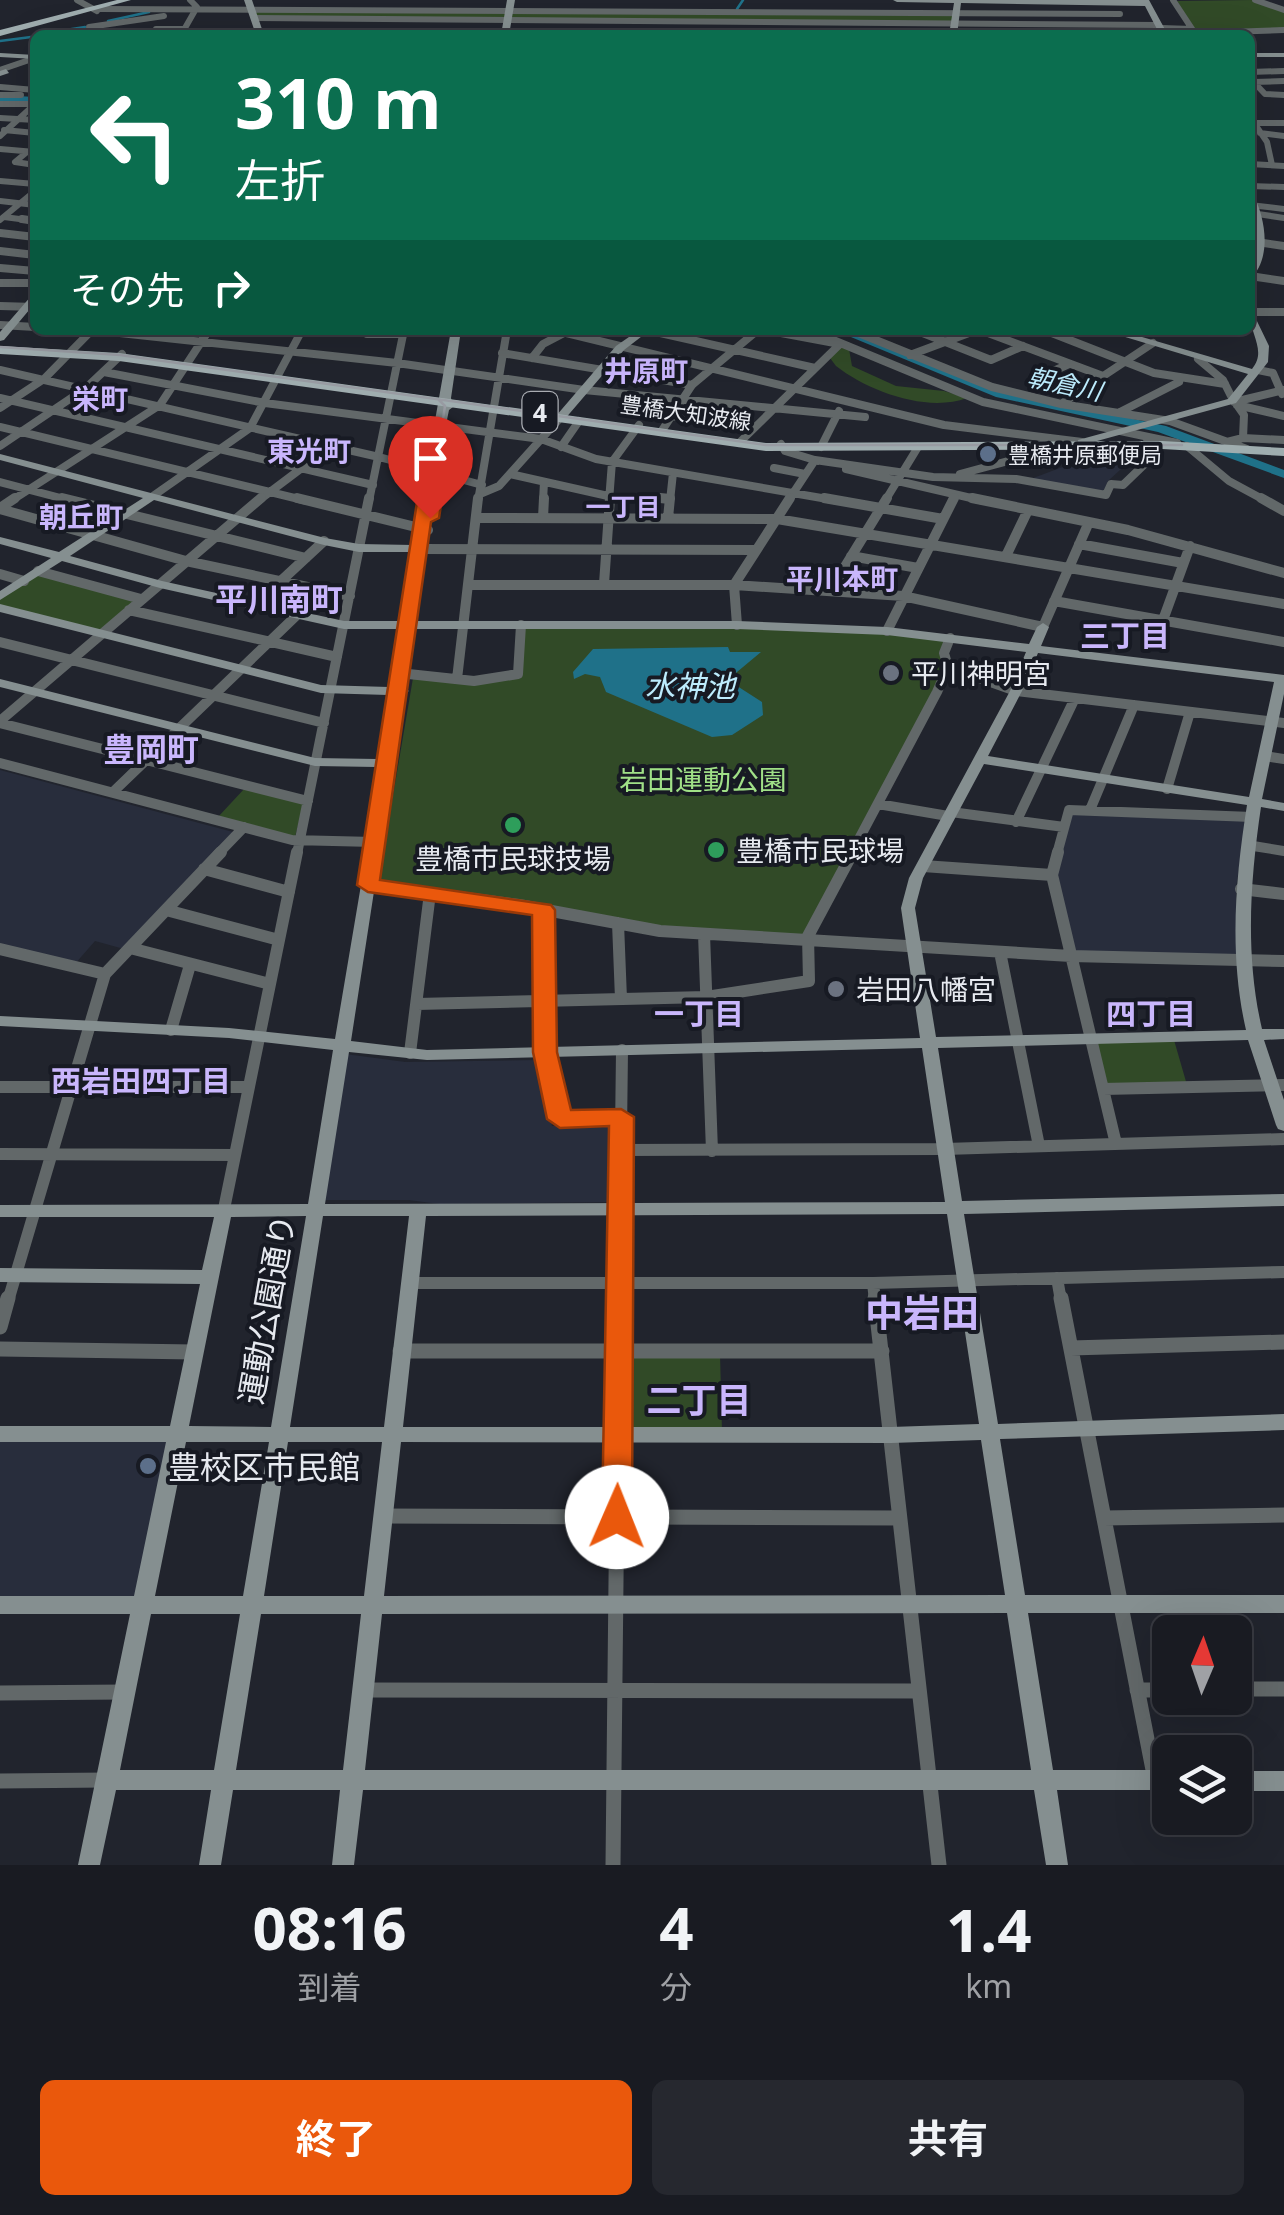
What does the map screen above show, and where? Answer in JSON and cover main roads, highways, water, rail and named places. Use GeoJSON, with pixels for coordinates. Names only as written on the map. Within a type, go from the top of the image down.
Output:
{"type":"FeatureCollection","features":[{"type":"Feature","properties":{"kind":"main road"},"geometry":{"type":"LineString","coordinates":[[0,32],[118,0]]}},
{"type":"Feature","properties":{"kind":"main road"},"geometry":{"type":"LineString","coordinates":[[97,7],[129,4]]}},
{"type":"Feature","properties":{"kind":"main road","name":"豊橋大知波線"},"geometry":{"type":"LineString","coordinates":[[0,348],[120,355],[638,427]]}},
{"type":"Feature","properties":{"kind":"main road","name":"豊橋大知波線"},"geometry":{"type":"LineString","coordinates":[[561,416],[820,451],[1075,444]]}},
{"type":"Feature","properties":{"kind":"main road","name":"豊橋大知波線"},"geometry":{"type":"LineString","coordinates":[[820,451],[1148,444],[1239,445],[1284,452]]}},
{"type":"Feature","properties":{"kind":"water","name":"水神池"},"geometry":{"type":"Polygon","coordinates":[[[728,647],[730,652],[761,652],[731,677],[734,684],[762,702],[763,715],[732,735],[712,737],[606,692],[600,677],[585,674],[574,679],[573,672],[593,649],[728,647]]]}},
{"type":"Feature","properties":{"kind":"waterway"},"geometry":{"type":"LineString","coordinates":[[737,9],[743,0]]}},
{"type":"Feature","properties":{"kind":"waterway"},"geometry":{"type":"LineString","coordinates":[[108,21],[149,12]]}},
{"type":"Feature","properties":{"kind":"waterway"},"geometry":{"type":"LineString","coordinates":[[66,30],[85,27]]}},
{"type":"Feature","properties":{"kind":"waterway"},"geometry":{"type":"LineString","coordinates":[[0,41],[30,37]]}},
{"type":"Feature","properties":{"kind":"waterway","name":"朝倉川"},"geometry":{"type":"LineString","coordinates":[[0,98],[30,100]]}},
{"type":"Feature","properties":{"kind":"waterway","name":"朝倉川"},"geometry":{"type":"LineString","coordinates":[[852,335],[1000,394],[1162,429],[1284,474]]}},
{"type":"Feature","properties":{"kind":"tram line"},"geometry":{"type":"LineString","coordinates":[[0,347],[120,355],[438,399]]}},
{"type":"Feature","properties":{"kind":"tram line"},"geometry":{"type":"LineString","coordinates":[[391,753],[445,406],[438,399]]}},
{"type":"Feature","properties":{"kind":"tram line"},"geometry":{"type":"LineString","coordinates":[[438,399],[766,445],[1182,445]]}},
{"type":"Feature","properties":{"kind":"place","name":"豊橋井原郵便局"},"geometry":{"type":"Point","coordinates":[988,454]}},
{"type":"Feature","properties":{"kind":"place","name":"平川神明宮"},"geometry":{"type":"Point","coordinates":[891,673]}},
{"type":"Feature","properties":{"kind":"place","name":"豊橋市民球技場"},"geometry":{"type":"Point","coordinates":[513,825]}},
{"type":"Feature","properties":{"kind":"place","name":"豊橋市民球場"},"geometry":{"type":"Point","coordinates":[716,850]}},
{"type":"Feature","properties":{"kind":"place","name":"岩田八幡宮"},"geometry":{"type":"Point","coordinates":[836,989]}},
{"type":"Feature","properties":{"kind":"place","name":"豊校区市民館"},"geometry":{"type":"Point","coordinates":[148,1466]}},
{"type":"Feature","properties":{"kind":"district","name":"井原町"},"geometry":{"type":"Point","coordinates":[646,370]}},
{"type":"Feature","properties":{"kind":"district","name":"栄町"},"geometry":{"type":"Point","coordinates":[100,398]}},
{"type":"Feature","properties":{"kind":"district","name":"東光町"},"geometry":{"type":"Point","coordinates":[309,450]}},
{"type":"Feature","properties":{"kind":"district","name":"一丁目"},"geometry":{"type":"Point","coordinates":[623,506]}},
{"type":"Feature","properties":{"kind":"district","name":"朝丘町"},"geometry":{"type":"Point","coordinates":[81,516]}},
{"type":"Feature","properties":{"kind":"district","name":"平川本町"},"geometry":{"type":"Point","coordinates":[842,578]}},
{"type":"Feature","properties":{"kind":"district","name":"平川南町"},"geometry":{"type":"Point","coordinates":[279,598]}},
{"type":"Feature","properties":{"kind":"district","name":"三丁目"},"geometry":{"type":"Point","coordinates":[1125,635]}},
{"type":"Feature","properties":{"kind":"district","name":"豊岡町"},"geometry":{"type":"Point","coordinates":[151,748]}},
{"type":"Feature","properties":{"kind":"district","name":"一丁目"},"geometry":{"type":"Point","coordinates":[699,1013]}},
{"type":"Feature","properties":{"kind":"district","name":"四丁目"},"geometry":{"type":"Point","coordinates":[1151,1013]}},
{"type":"Feature","properties":{"kind":"district","name":"西岩田四丁目"},"geometry":{"type":"Point","coordinates":[141,1080]}},
{"type":"Feature","properties":{"kind":"district","name":"中岩田"},"geometry":{"type":"Point","coordinates":[922,1312]}},
{"type":"Feature","properties":{"kind":"district","name":"二丁目"},"geometry":{"type":"Point","coordinates":[699,1399]}},
{"type":"Feature","properties":{"kind":"park label","name":"岩田運動公園"},"geometry":{"type":"Point","coordinates":[703,779]}}]}
